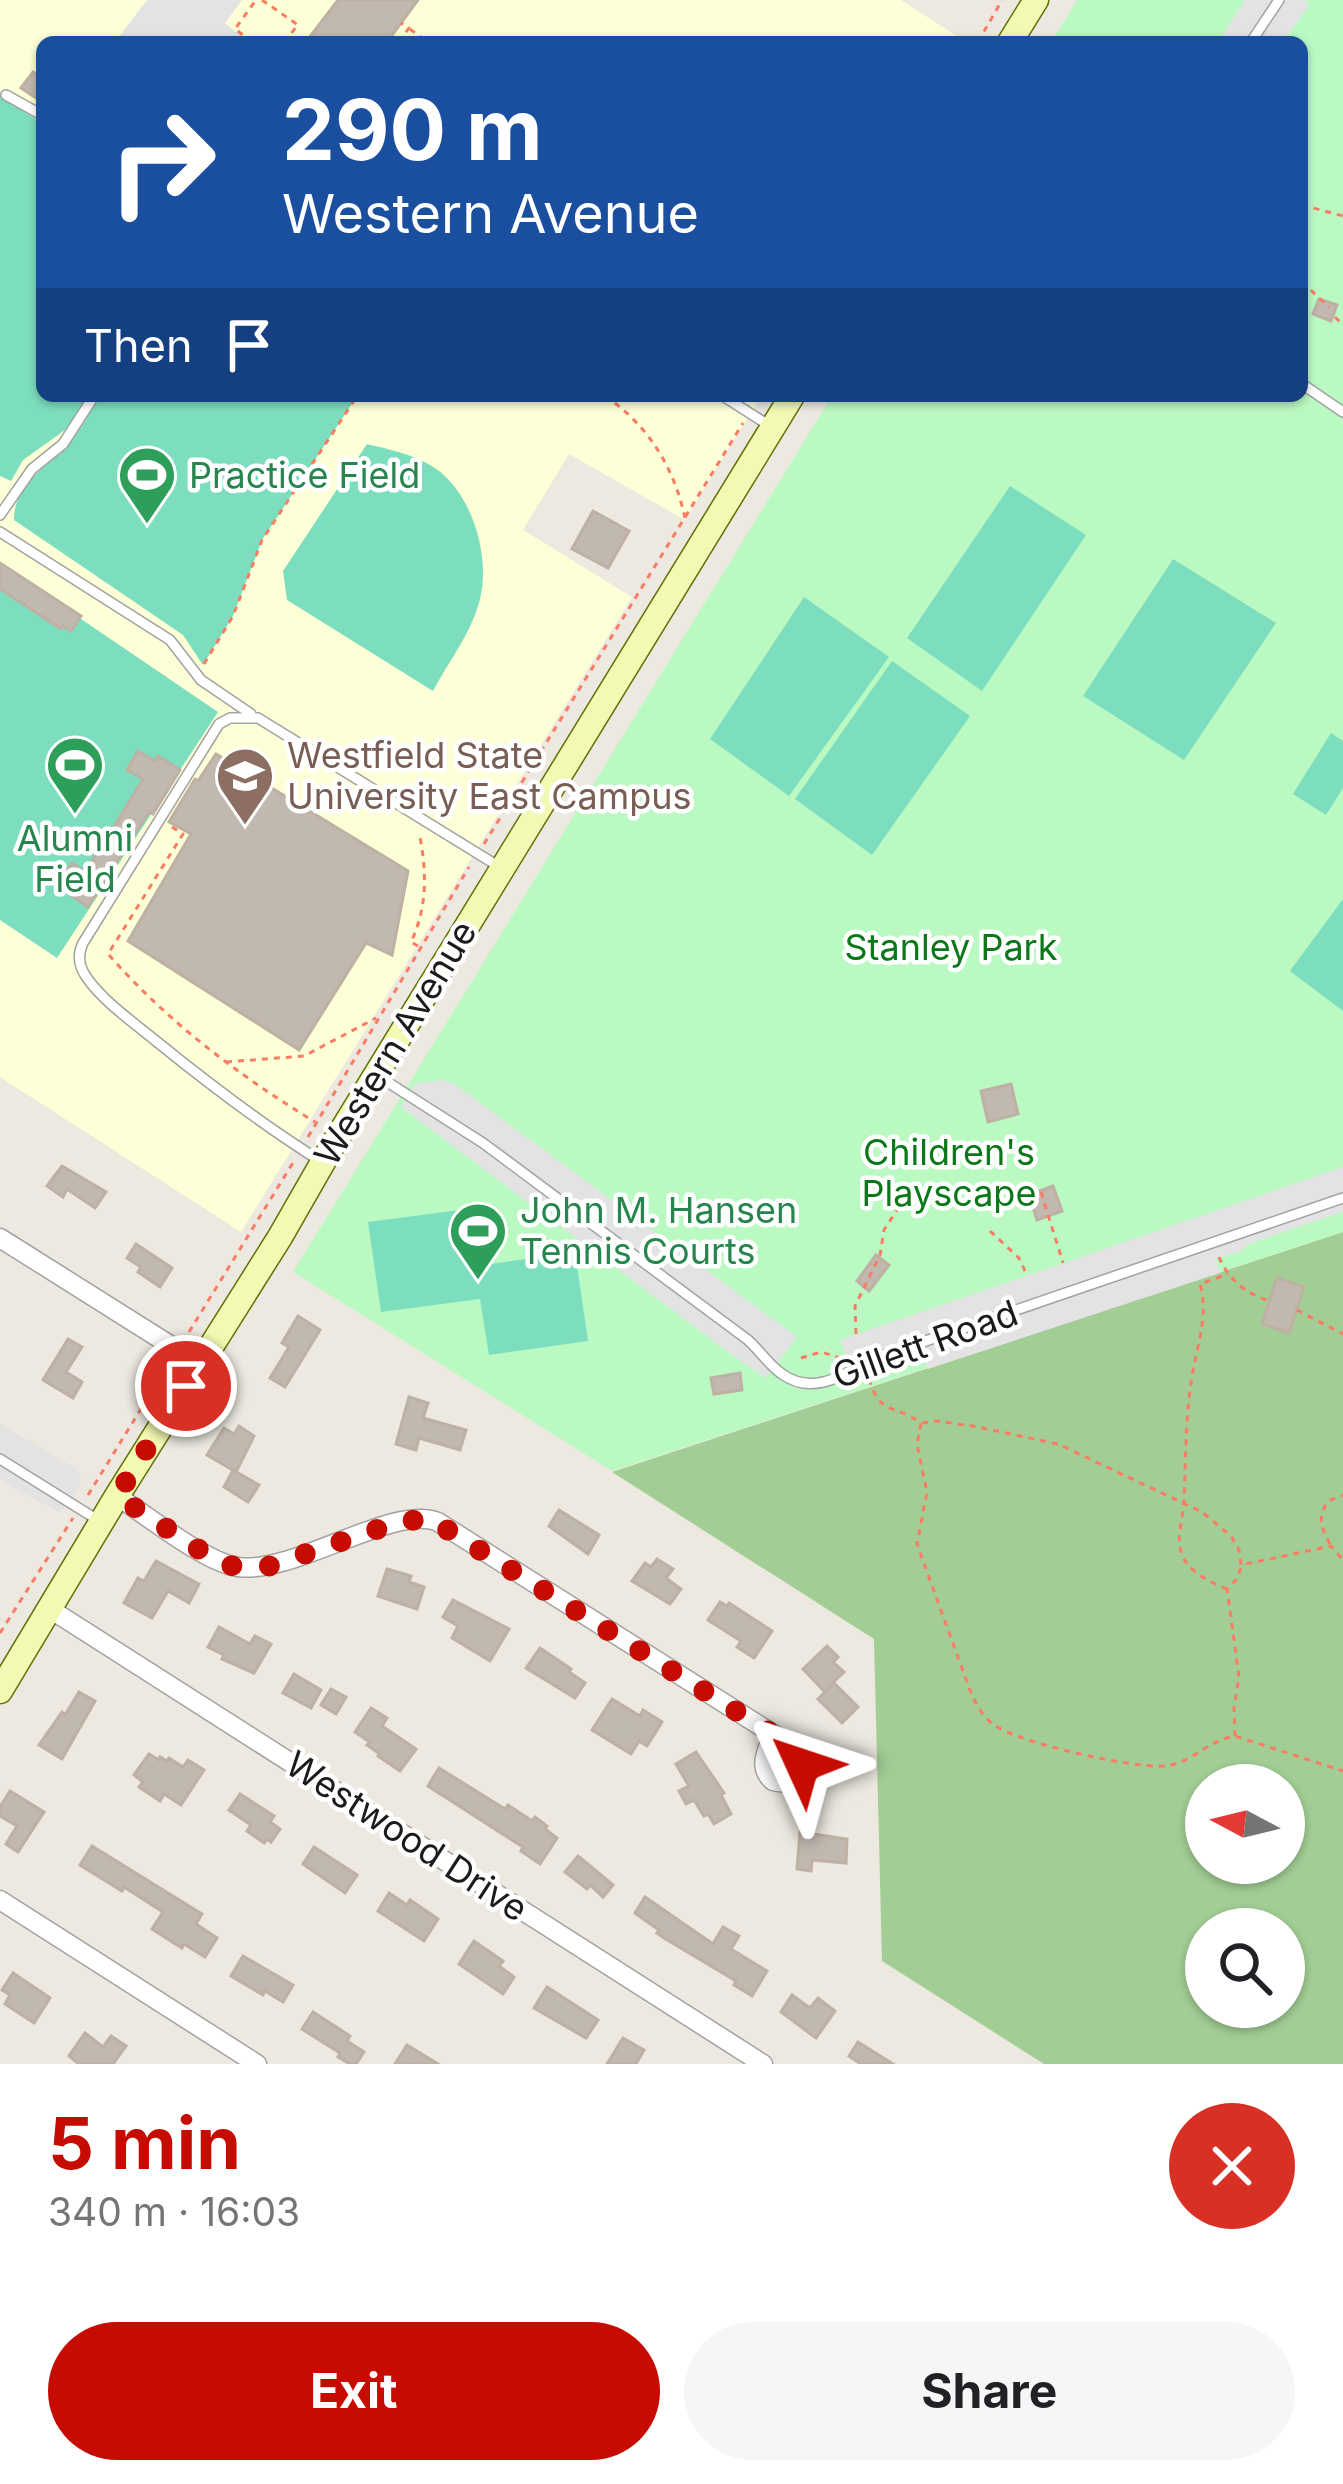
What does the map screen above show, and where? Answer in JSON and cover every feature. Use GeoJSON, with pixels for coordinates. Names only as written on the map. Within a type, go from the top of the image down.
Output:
{"type":"FeatureCollection","features":[{"type":"Feature","properties":{"kind":"main road"},"geometry":{"type":"LineString","coordinates":[[1014,36],[1036,0]]}},
{"type":"Feature","properties":{"kind":"main road","name":"Western Avenue"},"geometry":{"type":"LineString","coordinates":[[3,1679],[50,1609],[90,1515],[117,1496],[280,1237],[311,1155],[376,1074],[788,402]]}},
{"type":"Feature","properties":{"kind":"street"},"geometry":{"type":"LineString","coordinates":[[0,1238],[200,1364]]}},
{"type":"Feature","properties":{"kind":"street"},"geometry":{"type":"LineString","coordinates":[[117,1496],[206,1554],[245,1568],[269,1566],[402,1521],[430,1519],[773,1734]]}},
{"type":"Feature","properties":{"kind":"street","name":"Westwood Drive"},"geometry":{"type":"LineString","coordinates":[[50,1609],[763,2064]]}},
{"type":"Feature","properties":{"kind":"street"},"geometry":{"type":"LineString","coordinates":[[0,1900],[257,2064]]}},
{"type":"Feature","properties":{"kind":"lane"},"geometry":{"type":"LineString","coordinates":[[1255,36],[1280,0]]}},
{"type":"Feature","properties":{"kind":"lane"},"geometry":{"type":"LineString","coordinates":[[6,94],[36,112]]}},
{"type":"Feature","properties":{"kind":"lane"},"geometry":{"type":"LineString","coordinates":[[1308,388],[1343,412]]}},
{"type":"Feature","properties":{"kind":"lane"},"geometry":{"type":"LineString","coordinates":[[0,515],[32,470],[63,444],[90,402]]}},
{"type":"Feature","properties":{"kind":"lane"},"geometry":{"type":"LineString","coordinates":[[731,402],[772,428]]}},
{"type":"Feature","properties":{"kind":"lane"},"geometry":{"type":"LineString","coordinates":[[0,532],[170,640],[201,680],[227,700],[502,869]]}},
{"type":"Feature","properties":{"kind":"lane"},"geometry":{"type":"LineString","coordinates":[[258,718],[237,717],[219,724],[83,943],[80,965],[86,977],[132,1021],[209,1084],[311,1155]]}},
{"type":"Feature","properties":{"kind":"lane","name":"Gillett Road"},"geometry":{"type":"LineString","coordinates":[[376,1074],[483,1143],[748,1340],[783,1375],[800,1383],[841,1377],[879,1357],[1343,1198]]}},
{"type":"Feature","properties":{"kind":"lane"},"geometry":{"type":"LineString","coordinates":[[0,1459],[90,1515]]}},
{"type":"Feature","properties":{"kind":"path"},"geometry":{"type":"LineString","coordinates":[[245,36],[235,28],[259,0],[298,25],[289,36]]}},
{"type":"Feature","properties":{"kind":"path"},"geometry":{"type":"LineString","coordinates":[[981,36],[1002,0]]}},
{"type":"Feature","properties":{"kind":"path"},"geometry":{"type":"LineString","coordinates":[[401,23],[419,36]]}},
{"type":"Feature","properties":{"kind":"path"},"geometry":{"type":"LineString","coordinates":[[403,36],[409,28]]}},
{"type":"Feature","properties":{"kind":"path"},"geometry":{"type":"LineString","coordinates":[[1308,207],[1343,216]]}},
{"type":"Feature","properties":{"kind":"path"},"geometry":{"type":"LineString","coordinates":[[1308,288],[1329,307]]}},
{"type":"Feature","properties":{"kind":"path"},"geometry":{"type":"LineString","coordinates":[[1335,317],[1343,326]]}},
{"type":"Feature","properties":{"kind":"path"},"geometry":{"type":"LineString","coordinates":[[203,665],[233,616],[262,540],[352,402]]}},
{"type":"Feature","properties":{"kind":"path"},"geometry":{"type":"LineString","coordinates":[[613,402],[637,421],[657,446],[685,520]]}},
{"type":"Feature","properties":{"kind":"path"},"geometry":{"type":"LineString","coordinates":[[0,1633],[90,1515],[178,1350],[311,1155],[316,1123],[748,414]]}},
{"type":"Feature","properties":{"kind":"path"},"geometry":{"type":"LineString","coordinates":[[167,824],[183,834],[108,954],[195,1040],[316,1123]]}},
{"type":"Feature","properties":{"kind":"path"},"geometry":{"type":"LineString","coordinates":[[419,830],[425,886],[420,922],[411,942],[421,948]]}},
{"type":"Feature","properties":{"kind":"path"},"geometry":{"type":"LineString","coordinates":[[225,1062],[304,1055],[381,1016]]}},
{"type":"Feature","properties":{"kind":"path"},"geometry":{"type":"LineString","coordinates":[[1041,1192],[1063,1262]]}},
{"type":"Feature","properties":{"kind":"path"},"geometry":{"type":"LineString","coordinates":[[856,1334],[856,1306],[880,1256],[884,1230],[899,1207]]}},
{"type":"Feature","properties":{"kind":"path"},"geometry":{"type":"LineString","coordinates":[[990,1231],[1019,1258],[1026,1273]]}},
{"type":"Feature","properties":{"kind":"path"},"geometry":{"type":"LineString","coordinates":[[1197,1249],[1220,1258],[1228,1274],[1249,1293],[1270,1301]]}},
{"type":"Feature","properties":{"kind":"path"},"geometry":{"type":"LineString","coordinates":[[1227,1588],[1187,1564],[1179,1528],[1192,1376],[1204,1322],[1200,1284],[1228,1274]]}},
{"type":"Feature","properties":{"kind":"path"},"geometry":{"type":"LineString","coordinates":[[1297,1310],[1343,1334]]}},
{"type":"Feature","properties":{"kind":"path"},"geometry":{"type":"LineString","coordinates":[[801,1358],[821,1352],[844,1359]]}},
{"type":"Feature","properties":{"kind":"path"},"geometry":{"type":"LineString","coordinates":[[868,1378],[882,1406],[921,1423],[974,1426],[1058,1444],[1202,1512],[1239,1550],[1237,1580],[1227,1588]]}},
{"type":"Feature","properties":{"kind":"path"},"geometry":{"type":"LineString","coordinates":[[921,1423],[917,1445],[928,1492],[917,1544],[968,1685],[989,1721],[1020,1738],[1094,1757],[1164,1766],[1191,1759],[1220,1739],[1234,1736],[1343,1772]]}},
{"type":"Feature","properties":{"kind":"path"},"geometry":{"type":"LineString","coordinates":[[1343,1495],[1328,1501],[1321,1518],[1321,1529],[1343,1561]]}},
{"type":"Feature","properties":{"kind":"path"},"geometry":{"type":"LineString","coordinates":[[1241,1565],[1330,1546]]}},
{"type":"Feature","properties":{"kind":"path"},"geometry":{"type":"LineString","coordinates":[[1227,1588],[1239,1677],[1234,1736]]}},
{"type":"Feature","properties":{"kind":"shaded area","name":"Westfield State University East Campus"},"geometry":{"type":"Polygon","coordinates":[[[0,0],[901,0],[957,36],[36,36],[36,402],[757,402],[685,520],[569,454],[523,530],[632,597],[241,1232],[0,1077],[0,0]]]}},
{"type":"Feature","properties":{"kind":"shaded area"},"geometry":{"type":"Polygon","coordinates":[[[147,0],[242,0],[225,23],[241,36],[120,36],[147,0]]]}},
{"type":"Feature","properties":{"kind":"shaded area"},"geometry":{"type":"Polygon","coordinates":[[[1245,0],[1304,0],[1310,4],[1287,36],[1222,36],[1245,0]]]}},
{"type":"Feature","properties":{"kind":"shaded area"},"geometry":{"type":"Polygon","coordinates":[[[453,1083],[797,1337],[766,1378],[401,1107],[415,1084],[453,1083]]]}},
{"type":"Feature","properties":{"kind":"shaded area"},"geometry":{"type":"Polygon","coordinates":[[[1343,1167],[1343,1212],[1216,1259],[1220,1273],[928,1369],[921,1358],[855,1383],[840,1340],[1343,1167]]]}},
{"type":"Feature","properties":{"kind":"shaded area"},"geometry":{"type":"Polygon","coordinates":[[[0,1424],[77,1469],[82,1480],[70,1506],[58,1512],[0,1480],[0,1424]]]}},
{"type":"Feature","properties":{"kind":"green space","name":"Stanley Park"},"geometry":{"type":"Polygon","coordinates":[[[1077,0],[1343,0],[1343,1232],[612,1471],[293,1272],[828,402],[1308,402],[1308,36],[1055,36],[1077,0]]]}},
{"type":"Feature","properties":{"kind":"green space"},"geometry":{"type":"Polygon","coordinates":[[[0,96],[36,119],[36,402],[84,402],[72,425],[23,460],[11,481],[0,476],[0,96]]]}},
{"type":"Feature","properties":{"kind":"green space","name":"Practice Field"},"geometry":{"type":"Polygon","coordinates":[[[96,402],[353,402],[262,540],[233,616],[203,665],[183,635],[14,520],[25,486],[73,439],[96,402]]]}},
{"type":"Feature","properties":{"kind":"green space"},"geometry":{"type":"Polygon","coordinates":[[[367,444],[430,465],[457,489],[475,524],[483,563],[480,599],[466,635],[433,691],[287,600],[283,571],[367,444]]]}},
{"type":"Feature","properties":{"kind":"green space"},"geometry":{"type":"Polygon","coordinates":[[[1010,486],[1086,535],[982,691],[907,638],[1010,486]]]}},
{"type":"Feature","properties":{"kind":"green space"},"geometry":{"type":"Polygon","coordinates":[[[1173,559],[1276,623],[1184,760],[1083,696],[1173,559]]]}},
{"type":"Feature","properties":{"kind":"green space","name":"Alumni Field"},"geometry":{"type":"Polygon","coordinates":[[[0,564],[218,712],[57,958],[0,920],[0,564]]]}},
{"type":"Feature","properties":{"kind":"green space"},"geometry":{"type":"Polygon","coordinates":[[[804,597],[889,657],[789,796],[710,739],[804,597]]]}},
{"type":"Feature","properties":{"kind":"green space"},"geometry":{"type":"Polygon","coordinates":[[[892,661],[970,716],[872,855],[795,799],[892,661]]]}},
{"type":"Feature","properties":{"kind":"green space"},"geometry":{"type":"Polygon","coordinates":[[[1331,733],[1343,741],[1343,788],[1326,815],[1293,794],[1331,733]]]}},
{"type":"Feature","properties":{"kind":"green space"},"geometry":{"type":"Polygon","coordinates":[[[1343,899],[1343,1011],[1290,971],[1343,899]]]}},
{"type":"Feature","properties":{"kind":"green space","name":"John M. Hansen Tennis Courts"},"geometry":{"type":"Polygon","coordinates":[[[468,1209],[477,1266],[575,1252],[588,1341],[489,1355],[480,1299],[381,1312],[368,1222],[468,1209]]]}},
{"type":"Feature","properties":{"kind":"green space"},"geometry":{"type":"Polygon","coordinates":[[[1343,1232],[1343,2064],[1044,2064],[882,1961],[874,1639],[612,1472],[1343,1232]]]}},
{"type":"Feature","properties":{"kind":"building"},"geometry":{"type":"Polygon","coordinates":[[[338,0],[418,0],[391,36],[311,36],[338,0]]]}},
{"type":"Feature","properties":{"kind":"building"},"geometry":{"type":"Polygon","coordinates":[[[33,72],[36,74],[36,98],[21,88],[33,72]]]}},
{"type":"Feature","properties":{"kind":"building"},"geometry":{"type":"Polygon","coordinates":[[[1319,299],[1337,305],[1331,321],[1313,314],[1319,299]]]}},
{"type":"Feature","properties":{"kind":"building"},"geometry":{"type":"Polygon","coordinates":[[[593,511],[629,531],[608,568],[572,549],[593,511]]]}},
{"type":"Feature","properties":{"kind":"building"},"geometry":{"type":"Polygon","coordinates":[[[0,563],[81,616],[71,631],[0,589],[0,563]]]}},
{"type":"Feature","properties":{"kind":"building"},"geometry":{"type":"Polygon","coordinates":[[[138,751],[155,761],[158,756],[180,770],[88,907],[59,882],[72,863],[85,872],[143,779],[127,770],[138,751]]]}},
{"type":"Feature","properties":{"kind":"building"},"geometry":{"type":"Polygon","coordinates":[[[216,754],[408,871],[392,955],[366,943],[299,1050],[128,941],[191,834],[169,822],[216,754]]]}},
{"type":"Feature","properties":{"kind":"building"},"geometry":{"type":"Polygon","coordinates":[[[1011,1084],[1018,1114],[988,1122],[981,1091],[1011,1084]]]}},
{"type":"Feature","properties":{"kind":"building"},"geometry":{"type":"Polygon","coordinates":[[[62,1166],[106,1192],[95,1208],[67,1189],[63,1197],[47,1186],[62,1166]]]}},
{"type":"Feature","properties":{"kind":"building"},"geometry":{"type":"Polygon","coordinates":[[[1053,1186],[1062,1211],[1037,1220],[1029,1195],[1053,1186]]]}},
{"type":"Feature","properties":{"kind":"building"},"geometry":{"type":"Polygon","coordinates":[[[136,1244],[172,1268],[160,1287],[127,1258],[136,1244]]]}},
{"type":"Feature","properties":{"kind":"building"},"geometry":{"type":"Polygon","coordinates":[[[876,1255],[889,1265],[869,1291],[857,1281],[876,1255]]]}},
{"type":"Feature","properties":{"kind":"building"},"geometry":{"type":"Polygon","coordinates":[[[1277,1278],[1304,1287],[1289,1333],[1262,1324],[1277,1278]]]}},
{"type":"Feature","properties":{"kind":"building"},"geometry":{"type":"Polygon","coordinates":[[[298,1316],[320,1330],[285,1387],[270,1378],[289,1347],[282,1343],[298,1316]]]}},
{"type":"Feature","properties":{"kind":"building"},"geometry":{"type":"Polygon","coordinates":[[[68,1339],[82,1347],[66,1372],[82,1382],[73,1398],[43,1380],[68,1339]]]}},
{"type":"Feature","properties":{"kind":"building"},"geometry":{"type":"Polygon","coordinates":[[[740,1373],[742,1390],[714,1394],[711,1378],[740,1373]]]}},
{"type":"Feature","properties":{"kind":"building"},"geometry":{"type":"Polygon","coordinates":[[[409,1397],[428,1403],[423,1418],[466,1430],[460,1450],[419,1438],[416,1450],[396,1444],[409,1397]]]}},
{"type":"Feature","properties":{"kind":"building"},"geometry":{"type":"Polygon","coordinates":[[[239,1426],[254,1436],[236,1472],[207,1455],[224,1428],[234,1434],[239,1426]]]}},
{"type":"Feature","properties":{"kind":"building"},"geometry":{"type":"Polygon","coordinates":[[[233,1470],[259,1485],[248,1502],[224,1487],[233,1470]]]}},
{"type":"Feature","properties":{"kind":"building"},"geometry":{"type":"Polygon","coordinates":[[[559,1510],[599,1535],[588,1554],[549,1526],[559,1510]]]}},
{"type":"Feature","properties":{"kind":"building"},"geometry":{"type":"Polygon","coordinates":[[[657,1559],[673,1569],[666,1578],[681,1589],[670,1604],[632,1581],[645,1563],[651,1567],[657,1559]]]}},
{"type":"Feature","properties":{"kind":"building"},"geometry":{"type":"Polygon","coordinates":[[[156,1561],[199,1584],[189,1603],[168,1591],[152,1618],[124,1603],[138,1578],[144,1581],[156,1561]]]}},
{"type":"Feature","properties":{"kind":"building"},"geometry":{"type":"Polygon","coordinates":[[[387,1569],[411,1576],[409,1582],[424,1587],[417,1609],[378,1596],[387,1569]]]}},
{"type":"Feature","properties":{"kind":"building"},"geometry":{"type":"Polygon","coordinates":[[[453,1600],[509,1629],[490,1661],[452,1638],[458,1626],[443,1617],[453,1600]]]}},
{"type":"Feature","properties":{"kind":"building"},"geometry":{"type":"Polygon","coordinates":[[[720,1602],[772,1631],[754,1658],[737,1647],[741,1641],[708,1620],[720,1602]]]}},
{"type":"Feature","properties":{"kind":"building"},"geometry":{"type":"Polygon","coordinates":[[[219,1627],[250,1644],[255,1636],[271,1644],[254,1673],[208,1647],[219,1627]]]}},
{"type":"Feature","properties":{"kind":"building"},"geometry":{"type":"Polygon","coordinates":[[[827,1646],[838,1657],[833,1662],[844,1672],[824,1691],[803,1669],[827,1646]]]}},
{"type":"Feature","properties":{"kind":"building"},"geometry":{"type":"Polygon","coordinates":[[[540,1648],[585,1683],[575,1698],[526,1668],[540,1648]]]}},
{"type":"Feature","properties":{"kind":"building"},"geometry":{"type":"Polygon","coordinates":[[[294,1674],[321,1690],[311,1708],[283,1693],[294,1674]]]}},
{"type":"Feature","properties":{"kind":"building"},"geometry":{"type":"Polygon","coordinates":[[[834,1683],[858,1707],[842,1723],[818,1699],[834,1683]]]}},
{"type":"Feature","properties":{"kind":"building"},"geometry":{"type":"Polygon","coordinates":[[[331,1689],[346,1697],[336,1714],[321,1705],[331,1689]]]}},
{"type":"Feature","properties":{"kind":"building"},"geometry":{"type":"Polygon","coordinates":[[[79,1692],[95,1701],[62,1759],[39,1745],[79,1692]]]}},
{"type":"Feature","properties":{"kind":"building"},"geometry":{"type":"Polygon","coordinates":[[[612,1699],[640,1716],[643,1710],[662,1722],[647,1746],[639,1741],[631,1754],[592,1730],[612,1699]]]}},
{"type":"Feature","properties":{"kind":"building"},"geometry":{"type":"Polygon","coordinates":[[[371,1708],[387,1718],[382,1726],[416,1749],[400,1771],[355,1732],[371,1708]]]}},
{"type":"Feature","properties":{"kind":"building"},"geometry":{"type":"Polygon","coordinates":[[[696,1752],[724,1793],[731,1814],[714,1824],[694,1800],[686,1804],[679,1791],[689,1786],[676,1764],[696,1752]]]}},
{"type":"Feature","properties":{"kind":"building"},"geometry":{"type":"Polygon","coordinates":[[[149,1754],[183,1767],[188,1760],[204,1770],[181,1805],[164,1794],[160,1801],[139,1787],[143,1782],[134,1775],[149,1754]]]}},
{"type":"Feature","properties":{"kind":"building"},"geometry":{"type":"Polygon","coordinates":[[[439,1768],[505,1809],[508,1805],[547,1826],[557,1838],[540,1864],[521,1851],[523,1847],[428,1786],[439,1768]]]}},
{"type":"Feature","properties":{"kind":"building"},"geometry":{"type":"Polygon","coordinates":[[[10,1791],[44,1812],[18,1852],[6,1844],[17,1826],[0,1816],[10,1791]]]}},
{"type":"Feature","properties":{"kind":"building"},"geometry":{"type":"Polygon","coordinates":[[[240,1794],[274,1816],[270,1822],[280,1829],[271,1842],[264,1843],[247,1831],[251,1825],[229,1810],[240,1794]]]}},
{"type":"Feature","properties":{"kind":"building"},"geometry":{"type":"Polygon","coordinates":[[[800,1832],[847,1839],[846,1863],[812,1860],[811,1871],[797,1869],[800,1832]]]}},
{"type":"Feature","properties":{"kind":"building"},"geometry":{"type":"Polygon","coordinates":[[[92,1846],[202,1914],[196,1924],[217,1938],[205,1957],[152,1929],[163,1912],[80,1865],[92,1846]]]}},
{"type":"Feature","properties":{"kind":"building"},"geometry":{"type":"Polygon","coordinates":[[[314,1847],[357,1875],[345,1893],[303,1864],[314,1847]]]}},
{"type":"Feature","properties":{"kind":"building"},"geometry":{"type":"Polygon","coordinates":[[[578,1856],[613,1885],[603,1897],[565,1872],[578,1856]]]}},
{"type":"Feature","properties":{"kind":"building"},"geometry":{"type":"Polygon","coordinates":[[[389,1893],[407,1905],[410,1900],[438,1919],[424,1941],[378,1911],[389,1893]]]}},
{"type":"Feature","properties":{"kind":"building"},"geometry":{"type":"Polygon","coordinates":[[[645,1897],[713,1944],[723,1927],[739,1936],[731,1949],[767,1971],[752,1996],[734,1985],[736,1981],[664,1938],[635,1913],[645,1897]]]}},
{"type":"Feature","properties":{"kind":"building"},"geometry":{"type":"Polygon","coordinates":[[[474,1941],[503,1961],[499,1966],[514,1977],[503,1994],[459,1964],[474,1941]]]}},
{"type":"Feature","properties":{"kind":"building"},"geometry":{"type":"Polygon","coordinates":[[[243,1956],[293,1985],[283,2002],[231,1976],[243,1956]]]}},
{"type":"Feature","properties":{"kind":"building"},"geometry":{"type":"Polygon","coordinates":[[[13,1973],[50,1998],[34,2023],[5,2004],[10,1995],[2,1990],[13,1973]]]}},
{"type":"Feature","properties":{"kind":"building"},"geometry":{"type":"Polygon","coordinates":[[[547,1987],[598,2020],[586,2038],[534,2008],[547,1987]]]}},
{"type":"Feature","properties":{"kind":"building"},"geometry":{"type":"Polygon","coordinates":[[[792,1995],[810,2008],[818,1998],[835,2011],[816,2038],[781,2012],[792,1995]]]}},
{"type":"Feature","properties":{"kind":"building"},"geometry":{"type":"Polygon","coordinates":[[[313,2012],[350,2036],[347,2041],[364,2052],[356,2064],[338,2057],[340,2053],[302,2029],[313,2012]]]}},
{"type":"Feature","properties":{"kind":"building"},"geometry":{"type":"Polygon","coordinates":[[[85,2033],[103,2047],[111,2036],[126,2046],[113,2064],[79,2064],[69,2056],[85,2033]]]}},
{"type":"Feature","properties":{"kind":"building"},"geometry":{"type":"Polygon","coordinates":[[[623,2038],[644,2050],[636,2064],[607,2064],[623,2038]]]}},
{"type":"Feature","properties":{"kind":"building"},"geometry":{"type":"Polygon","coordinates":[[[858,2042],[893,2064],[861,2064],[849,2056],[858,2042]]]}},
{"type":"Feature","properties":{"kind":"building"},"geometry":{"type":"Polygon","coordinates":[[[407,2045],[438,2064],[395,2064],[407,2045]]]}},
{"type":"Feature","properties":{"kind":"place","name":"Practice Field"},"geometry":{"type":"Point","coordinates":[147,526]}},
{"type":"Feature","properties":{"kind":"place","name":"Alumni Field"},"geometry":{"type":"Point","coordinates":[75,816]}},
{"type":"Feature","properties":{"kind":"place","name":"Westfield State University East Campus"},"geometry":{"type":"Point","coordinates":[245,827]}},
{"type":"Feature","properties":{"kind":"place","name":"John M. Hansen Tennis Courts"},"geometry":{"type":"Point","coordinates":[478,1282]}},
{"type":"Feature","properties":{"kind":"route"},"geometry":{"type":"LineString","coordinates":[[186,1386],[117,1496],[206,1554],[228,1565],[261,1568],[402,1521],[430,1519],[795,1748],[802,1765]]}},
{"type":"Feature","properties":{"kind":"park label","name":"Children's Playscape"},"geometry":{"type":"Point","coordinates":[949,1172]}}]}
